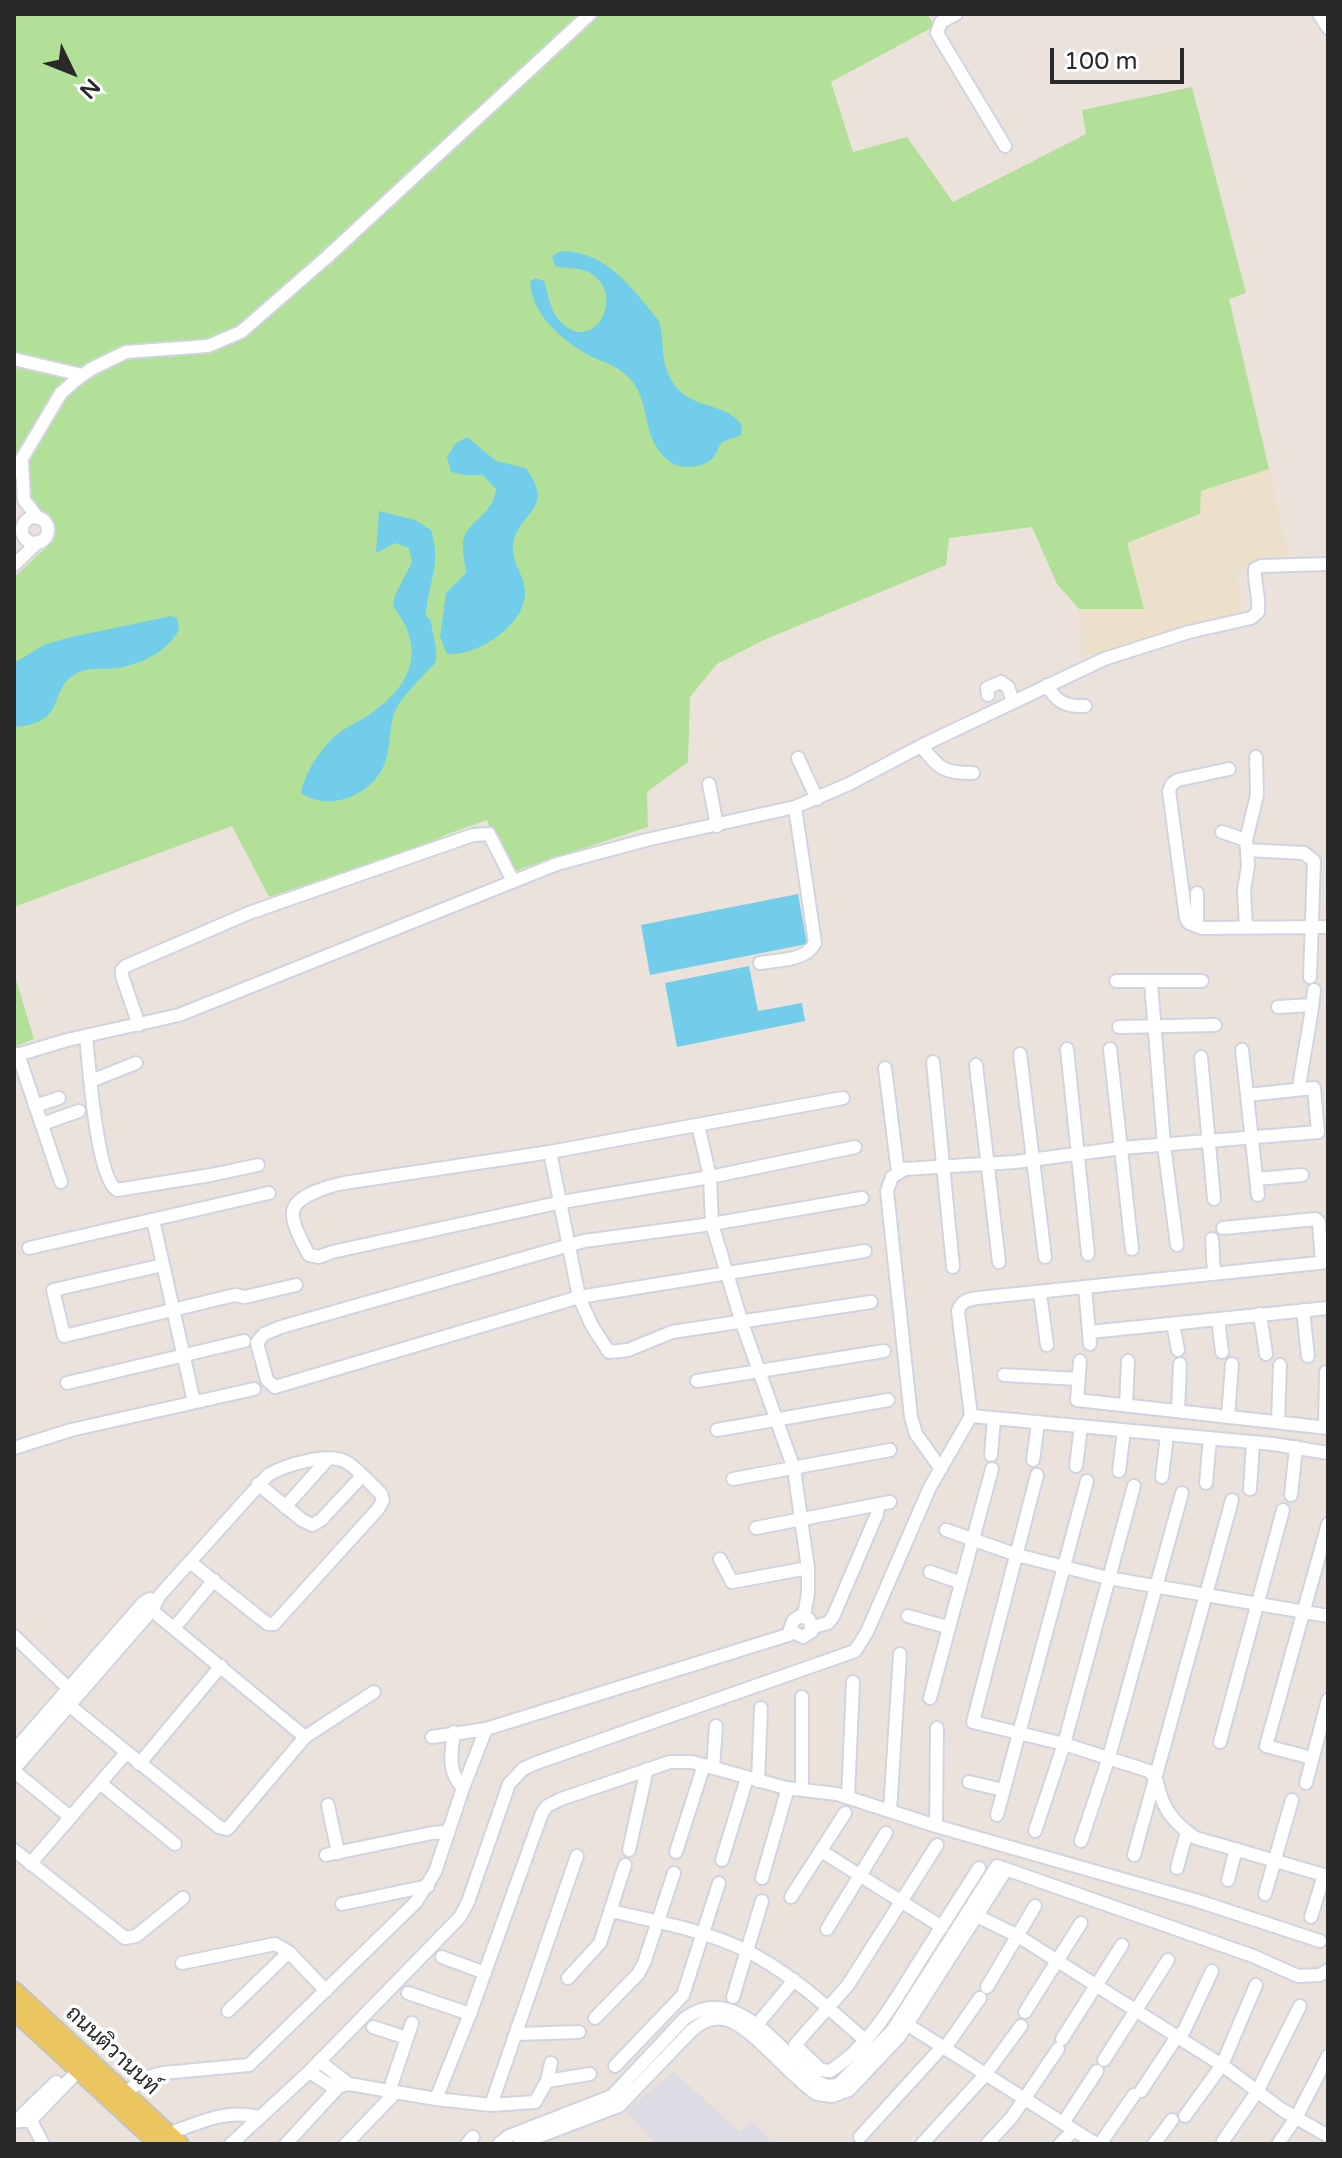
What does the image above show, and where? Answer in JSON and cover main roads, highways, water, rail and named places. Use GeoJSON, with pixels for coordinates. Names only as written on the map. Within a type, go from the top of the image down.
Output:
{"type":"FeatureCollection","features":[{"type":"Feature","properties":{"kind":"main road","name":"ถนนติวานนท์"},"geometry":{"type":"LineString","coordinates":[[14,1990],[80,2065],[169,2141]]}},
{"type":"Feature","properties":{"kind":"main road","name":"ถนนติวานนท์"},"geometry":{"type":"LineString","coordinates":[[14,2011],[59,2042]]}},
{"type":"Feature","properties":{"kind":"main road","name":"ถนนติวานนท์"},"geometry":{"type":"LineString","coordinates":[[80,2065],[125,2092],[169,2141]]}},
{"type":"Feature","properties":{"kind":"water"},"geometry":{"type":"Polygon","coordinates":[[[561,251],[578,253],[606,265],[629,285],[659,321],[665,365],[674,385],[692,400],[733,416],[742,425],[741,435],[722,442],[713,458],[699,465],[677,465],[662,454],[655,444],[642,401],[632,381],[615,367],[566,340],[548,324],[536,304],[530,282],[535,278],[544,281],[556,316],[569,329],[582,332],[593,328],[601,319],[606,307],[606,293],[599,281],[586,271],[555,266],[552,256],[561,251]]]}},
{"type":"Feature","properties":{"kind":"water"},"geometry":{"type":"Polygon","coordinates":[[[467,437],[496,461],[526,468],[534,482],[537,500],[519,529],[513,547],[525,587],[523,606],[508,628],[484,645],[459,654],[447,654],[440,637],[446,593],[466,573],[465,534],[490,506],[496,489],[483,475],[451,472],[447,457],[456,443],[467,437]]]}},
{"type":"Feature","properties":{"kind":"water"},"geometry":{"type":"Polygon","coordinates":[[[379,511],[415,520],[431,530],[435,564],[426,616],[431,621],[436,648],[435,663],[398,705],[386,760],[372,782],[351,797],[325,801],[313,799],[301,793],[319,754],[336,735],[391,697],[401,685],[411,660],[409,634],[393,606],[395,595],[412,562],[409,548],[395,543],[376,553],[379,511]]]}},
{"type":"Feature","properties":{"kind":"water"},"geometry":{"type":"Polygon","coordinates":[[[171,616],[177,618],[179,629],[161,650],[127,666],[91,669],[75,674],[61,688],[50,713],[31,724],[14,727],[14,663],[44,645],[67,638],[171,616]]]}},
{"type":"Feature","properties":{"kind":"water"},"geometry":{"type":"Polygon","coordinates":[[[798,894],[807,944],[650,975],[641,925],[798,894]]]}},
{"type":"Feature","properties":{"kind":"water"},"geometry":{"type":"Polygon","coordinates":[[[749,966],[758,1011],[802,1003],[805,1021],[677,1047],[665,983],[749,966]]]}}]}
